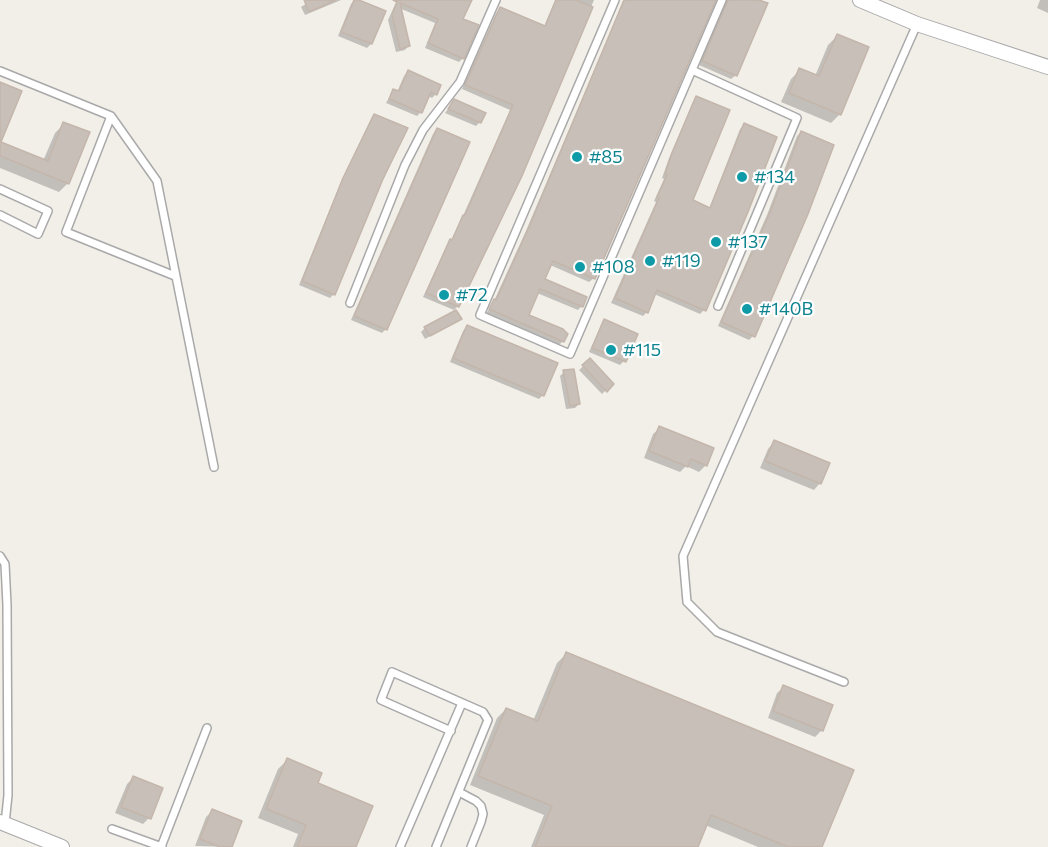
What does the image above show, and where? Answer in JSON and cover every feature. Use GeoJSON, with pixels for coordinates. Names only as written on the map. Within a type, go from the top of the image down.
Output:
{"type":"FeatureCollection","features":[{"type":"Feature","properties":{"kind":"street"},"geometry":{"type":"LineString","coordinates":[[860,0],[917,24],[1048,67]]}},
{"type":"Feature","properties":{"kind":"street"},"geometry":{"type":"LineString","coordinates":[[2,823],[62,847]]}},
{"type":"Feature","properties":{"kind":"lane"},"geometry":{"type":"LineString","coordinates":[[350,303],[405,165],[423,130],[460,82],[496,0]]}},
{"type":"Feature","properties":{"kind":"lane"},"geometry":{"type":"LineString","coordinates":[[615,0],[480,315],[570,354],[722,0]]}},
{"type":"Feature","properties":{"kind":"lane"},"geometry":{"type":"LineString","coordinates":[[844,682],[717,632],[687,602],[683,556],[917,24]]}},
{"type":"Feature","properties":{"kind":"lane"},"geometry":{"type":"LineString","coordinates":[[692,70],[797,118],[718,306]]}},
{"type":"Feature","properties":{"kind":"lane"},"geometry":{"type":"LineString","coordinates":[[0,71],[111,116],[157,181],[214,467]]}},
{"type":"Feature","properties":{"kind":"lane"},"geometry":{"type":"LineString","coordinates":[[111,116],[66,232],[175,276]]}},
{"type":"Feature","properties":{"kind":"lane"},"geometry":{"type":"LineString","coordinates":[[0,189],[48,211],[38,234],[0,215]]}},
{"type":"Feature","properties":{"kind":"lane"},"geometry":{"type":"LineString","coordinates":[[0,556],[5,564],[4,660],[8,795],[2,823]]}},
{"type":"Feature","properties":{"kind":"lane"},"geometry":{"type":"LineString","coordinates":[[436,847],[488,720],[483,712],[392,672],[381,700],[450,730]]}},
{"type":"Feature","properties":{"kind":"lane"},"geometry":{"type":"LineString","coordinates":[[400,847],[462,703]]}},
{"type":"Feature","properties":{"kind":"lane"},"geometry":{"type":"LineString","coordinates":[[112,828],[161,847],[207,728]]}},
{"type":"Feature","properties":{"kind":"lane"},"geometry":{"type":"LineString","coordinates":[[459,792],[481,806],[483,814],[471,847]]}},
{"type":"Feature","properties":{"kind":"lane"},"geometry":{"type":"LineString","coordinates":[[0,793],[8,795]]}},
{"type":"Feature","properties":{"kind":"building"},"geometry":{"type":"Polygon","coordinates":[[[304,0],[336,0],[309,12],[304,0]]]}},
{"type":"Feature","properties":{"kind":"building"},"geometry":{"type":"Polygon","coordinates":[[[354,0],[386,11],[372,44],[341,32],[354,0]]]}},
{"type":"Feature","properties":{"kind":"building"},"geometry":{"type":"Polygon","coordinates":[[[393,0],[472,0],[463,19],[479,25],[464,59],[428,43],[438,19],[400,3],[410,46],[400,49],[392,15],[397,2],[393,0]]]}},
{"type":"Feature","properties":{"kind":"building"},"geometry":{"type":"Polygon","coordinates":[[[556,0],[576,0],[593,7],[522,176],[459,307],[426,293],[450,239],[452,240],[465,215],[513,105],[465,85],[500,7],[545,26],[556,0]]]}},
{"type":"Feature","properties":{"kind":"building"},"geometry":{"type":"Polygon","coordinates":[[[624,0],[716,0],[595,279],[553,261],[545,279],[587,297],[583,307],[540,289],[529,315],[563,329],[568,334],[564,342],[489,309],[494,299],[496,300],[529,227],[624,0]]]}},
{"type":"Feature","properties":{"kind":"building"},"geometry":{"type":"Polygon","coordinates":[[[728,0],[759,0],[768,3],[737,76],[702,61],[728,0]]]}},
{"type":"Feature","properties":{"kind":"building"},"geometry":{"type":"Polygon","coordinates":[[[837,34],[869,47],[841,115],[789,93],[799,68],[819,76],[837,34]]]}},
{"type":"Feature","properties":{"kind":"building"},"geometry":{"type":"Polygon","coordinates":[[[408,70],[441,85],[437,95],[431,92],[422,113],[389,99],[393,89],[399,91],[408,70]]]}},
{"type":"Feature","properties":{"kind":"building"},"geometry":{"type":"Polygon","coordinates":[[[0,82],[22,91],[1,142],[48,161],[63,122],[90,132],[69,184],[0,156],[0,82]]]}},
{"type":"Feature","properties":{"kind":"building"},"geometry":{"type":"Polygon","coordinates":[[[696,96],[730,110],[693,200],[710,208],[744,123],[777,137],[706,311],[657,290],[648,313],[615,298],[659,198],[657,197],[667,175],[665,174],[672,153],[696,96]]]}},
{"type":"Feature","properties":{"kind":"building"},"geometry":{"type":"Polygon","coordinates":[[[454,99],[486,113],[481,123],[448,109],[454,99]]]}},
{"type":"Feature","properties":{"kind":"building"},"geometry":{"type":"Polygon","coordinates":[[[374,114],[408,128],[383,179],[335,295],[302,281],[343,178],[374,114]]]}},
{"type":"Feature","properties":{"kind":"building"},"geometry":{"type":"Polygon","coordinates":[[[437,128],[470,142],[387,330],[354,316],[437,128]]]}},
{"type":"Feature","properties":{"kind":"building"},"geometry":{"type":"Polygon","coordinates":[[[801,131],[834,145],[808,214],[755,337],[721,322],[771,210],[801,131]]]}},
{"type":"Feature","properties":{"kind":"building"},"geometry":{"type":"Polygon","coordinates":[[[456,310],[462,319],[430,336],[424,327],[456,310]]]}},
{"type":"Feature","properties":{"kind":"building"},"geometry":{"type":"Polygon","coordinates":[[[604,319],[638,334],[626,362],[592,348],[604,319]]]}},
{"type":"Feature","properties":{"kind":"building"},"geometry":{"type":"Polygon","coordinates":[[[467,325],[558,363],[544,396],[453,358],[467,325]]]}},
{"type":"Feature","properties":{"kind":"building"},"geometry":{"type":"Polygon","coordinates":[[[590,358],[614,384],[607,392],[582,365],[590,358]]]}},
{"type":"Feature","properties":{"kind":"building"},"geometry":{"type":"Polygon","coordinates":[[[574,369],[580,404],[570,406],[563,370],[574,369]]]}},
{"type":"Feature","properties":{"kind":"building"},"geometry":{"type":"Polygon","coordinates":[[[659,426],[714,448],[707,466],[691,459],[688,467],[649,451],[659,426]]]}},
{"type":"Feature","properties":{"kind":"building"},"geometry":{"type":"Polygon","coordinates":[[[774,440],[830,463],[821,484],[765,461],[774,440]]]}},
{"type":"Feature","properties":{"kind":"building"},"geometry":{"type":"Polygon","coordinates":[[[566,652],[854,770],[822,847],[788,847],[711,815],[698,847],[535,847],[552,806],[478,776],[506,708],[538,721],[566,652]]]}},
{"type":"Feature","properties":{"kind":"building"},"geometry":{"type":"Polygon","coordinates":[[[783,685],[833,705],[823,731],[773,711],[783,685]]]}},
{"type":"Feature","properties":{"kind":"building"},"geometry":{"type":"Polygon","coordinates":[[[287,758],[322,773],[318,783],[373,806],[356,847],[297,847],[306,825],[266,809],[287,758]]]}},
{"type":"Feature","properties":{"kind":"building"},"geometry":{"type":"Polygon","coordinates":[[[133,776],[163,788],[151,819],[121,807],[133,776]]]}},
{"type":"Feature","properties":{"kind":"building"},"geometry":{"type":"Polygon","coordinates":[[[212,809],[242,821],[232,847],[220,847],[200,839],[212,809]]]}},
{"type":"Feature","properties":{"kind":"place","name":"#85"},"geometry":{"type":"Point","coordinates":[577,157]}},
{"type":"Feature","properties":{"kind":"place","name":"#134"},"geometry":{"type":"Point","coordinates":[742,177]}},
{"type":"Feature","properties":{"kind":"place","name":"#137"},"geometry":{"type":"Point","coordinates":[716,242]}},
{"type":"Feature","properties":{"kind":"place","name":"#119"},"geometry":{"type":"Point","coordinates":[650,261]}},
{"type":"Feature","properties":{"kind":"place","name":"#108"},"geometry":{"type":"Point","coordinates":[580,267]}},
{"type":"Feature","properties":{"kind":"place","name":"#72"},"geometry":{"type":"Point","coordinates":[444,295]}},
{"type":"Feature","properties":{"kind":"place","name":"#140B"},"geometry":{"type":"Point","coordinates":[747,309]}},
{"type":"Feature","properties":{"kind":"place","name":"#115"},"geometry":{"type":"Point","coordinates":[611,350]}}]}
